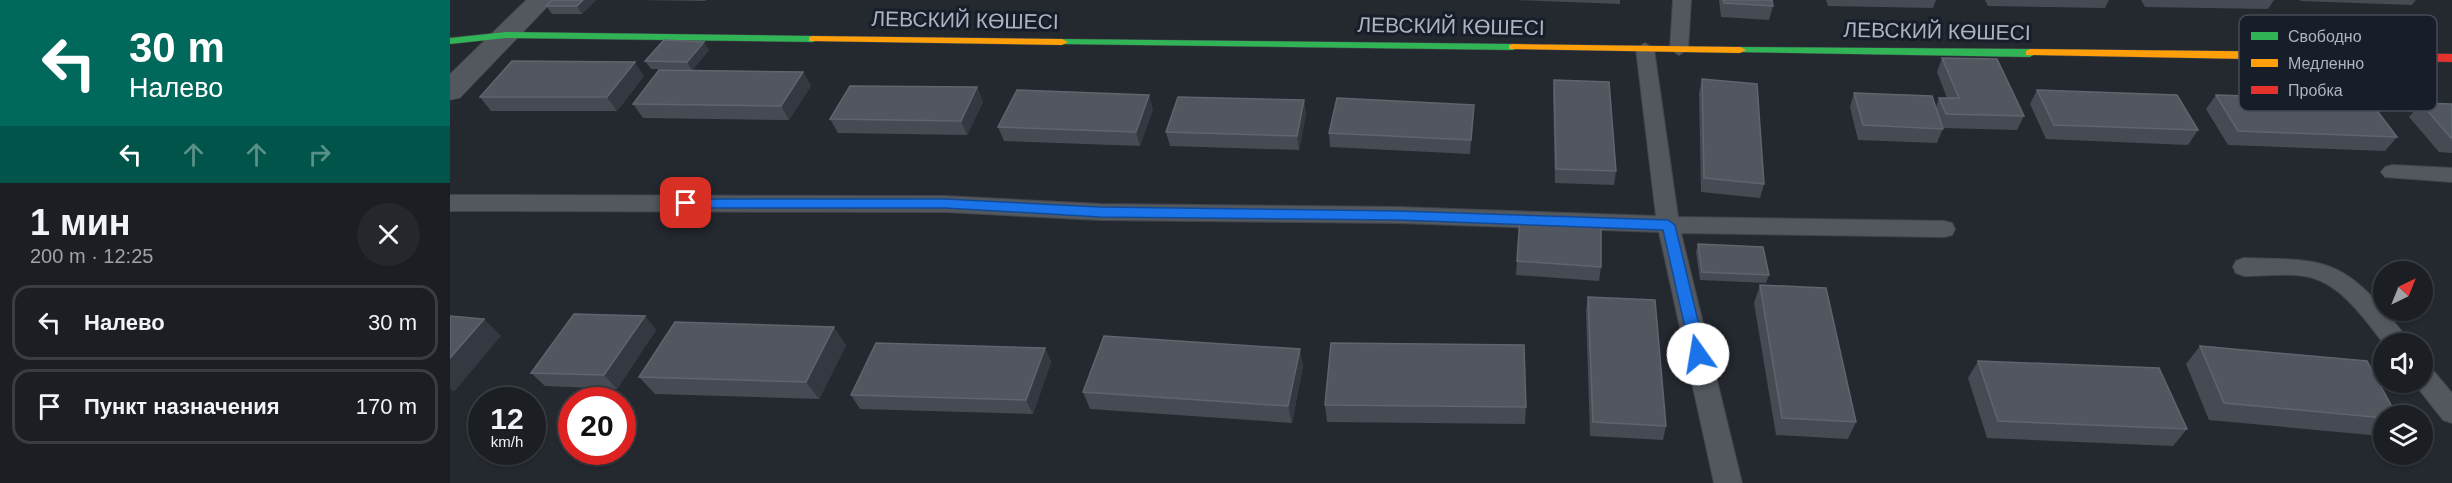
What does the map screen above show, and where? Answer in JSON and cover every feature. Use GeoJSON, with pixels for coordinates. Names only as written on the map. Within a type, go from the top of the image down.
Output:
{"type":"FeatureCollection","features":[{"type":"Feature","properties":{"kind":"street"},"geometry":{"type":"LineString","coordinates":[[450,91],[541,0]]}},
{"type":"Feature","properties":{"kind":"street","name":"ЛЕВСКИЙ КӨШЕСІ"},"geometry":{"type":"LineString","coordinates":[[450,41],[506,35],[2239,56]]}},
{"type":"Feature","properties":{"kind":"street","name":"ЛЕВСКИЙ КӨШЕСІ"},"geometry":{"type":"LineString","coordinates":[[2437,58],[2452,58]]}},
{"type":"Feature","properties":{"kind":"lane"},"geometry":{"type":"LineString","coordinates":[[1679,49],[1682,0]]}},
{"type":"Feature","properties":{"kind":"lane"},"geometry":{"type":"LineString","coordinates":[[1645,49],[1668,225],[1728,483]]}},
{"type":"Feature","properties":{"kind":"lane"},"geometry":{"type":"LineString","coordinates":[[2392,172],[2452,175]]}},
{"type":"Feature","properties":{"kind":"lane"},"geometry":{"type":"LineString","coordinates":[[450,203],[945,204],[1100,212],[1398,215],[1668,225],[1944,229]]}},
{"type":"Feature","properties":{"kind":"lane"},"geometry":{"type":"LineString","coordinates":[[2244,267],[2311,268],[2338,278],[2378,318],[2390,333]]}},
{"type":"Feature","properties":{"kind":"lane"},"geometry":{"type":"LineString","coordinates":[[2433,389],[2452,412]]}},
{"type":"Feature","properties":{"kind":"building"},"geometry":{"type":"Polygon","coordinates":[[[552,0],[583,0],[577,6],[546,6],[552,0]]]}},
{"type":"Feature","properties":{"kind":"building"},"geometry":{"type":"Polygon","coordinates":[[[1723,0],[1772,0],[1773,6],[1724,3],[1723,0]]]}},
{"type":"Feature","properties":{"kind":"building"},"geometry":{"type":"Polygon","coordinates":[[[664,40],[704,42],[687,62],[645,61],[664,40]]]}},
{"type":"Feature","properties":{"kind":"building"},"geometry":{"type":"Polygon","coordinates":[[[1942,58],[1997,59],[2024,116],[1946,114],[1939,98],[1959,98],[1942,58]]]}},
{"type":"Feature","properties":{"kind":"building"},"geometry":{"type":"Polygon","coordinates":[[[512,61],[635,62],[607,97],[480,97],[512,61]]]}},
{"type":"Feature","properties":{"kind":"building"},"geometry":{"type":"Polygon","coordinates":[[[659,70],[803,72],[781,106],[633,104],[659,70]]]}},
{"type":"Feature","properties":{"kind":"building"},"geometry":{"type":"Polygon","coordinates":[[[1702,79],[1757,84],[1764,184],[1704,178],[1702,79]]]}},
{"type":"Feature","properties":{"kind":"building"},"geometry":{"type":"Polygon","coordinates":[[[1554,80],[1609,82],[1616,171],[1556,169],[1554,80]]]}},
{"type":"Feature","properties":{"kind":"building"},"geometry":{"type":"Polygon","coordinates":[[[850,86],[977,87],[961,121],[830,119],[850,86]]]}},
{"type":"Feature","properties":{"kind":"building"},"geometry":{"type":"Polygon","coordinates":[[[1017,90],[1149,95],[1136,132],[998,127],[1017,90]]]}},
{"type":"Feature","properties":{"kind":"building"},"geometry":{"type":"Polygon","coordinates":[[[2037,90],[2177,95],[2198,130],[2054,125],[2037,90]]]}},
{"type":"Feature","properties":{"kind":"building"},"geometry":{"type":"Polygon","coordinates":[[[1854,93],[1932,96],[1943,129],[1863,125],[1854,93]]]}},
{"type":"Feature","properties":{"kind":"building"},"geometry":{"type":"Polygon","coordinates":[[[2216,95],[2239,96],[2239,111],[2377,111],[2397,137],[2238,131],[2216,95]]]}},
{"type":"Feature","properties":{"kind":"building"},"geometry":{"type":"Polygon","coordinates":[[[1178,97],[1304,100],[1297,136],[1166,132],[1178,97]]]}},
{"type":"Feature","properties":{"kind":"building"},"geometry":{"type":"Polygon","coordinates":[[[1337,98],[1474,105],[1471,140],[1329,133],[1337,98]]]}},
{"type":"Feature","properties":{"kind":"building"},"geometry":{"type":"Polygon","coordinates":[[[2437,104],[2452,104],[2451,138],[2428,111],[2437,111],[2437,104]]]}},
{"type":"Feature","properties":{"kind":"building"},"geometry":{"type":"Polygon","coordinates":[[[1520,217],[1601,222],[1601,267],[1517,261],[1520,217]]]}},
{"type":"Feature","properties":{"kind":"building"},"geometry":{"type":"Polygon","coordinates":[[[1698,244],[1763,247],[1769,275],[1702,272],[1698,244]]]}},
{"type":"Feature","properties":{"kind":"building"},"geometry":{"type":"Polygon","coordinates":[[[1760,285],[1826,288],[1856,422],[1782,418],[1760,285]]]}},
{"type":"Feature","properties":{"kind":"building"},"geometry":{"type":"Polygon","coordinates":[[[1588,297],[1655,300],[1666,426],[1593,422],[1588,297]]]}},
{"type":"Feature","properties":{"kind":"building"},"geometry":{"type":"Polygon","coordinates":[[[574,314],[645,316],[604,375],[531,373],[574,314]]]}},
{"type":"Feature","properties":{"kind":"building"},"geometry":{"type":"Polygon","coordinates":[[[450,316],[484,319],[450,358],[450,316]]]}},
{"type":"Feature","properties":{"kind":"building"},"geometry":{"type":"Polygon","coordinates":[[[675,322],[834,327],[806,382],[639,377],[675,322]]]}},
{"type":"Feature","properties":{"kind":"building"},"geometry":{"type":"Polygon","coordinates":[[[1104,336],[1300,349],[1288,406],[1083,392],[1104,336]]]}},
{"type":"Feature","properties":{"kind":"building"},"geometry":{"type":"Polygon","coordinates":[[[876,343],[1045,348],[1026,400],[851,395],[876,343]]]}},
{"type":"Feature","properties":{"kind":"building"},"geometry":{"type":"Polygon","coordinates":[[[1331,343],[1524,345],[1526,407],[1325,405],[1331,343]]]}},
{"type":"Feature","properties":{"kind":"building"},"geometry":{"type":"Polygon","coordinates":[[[2200,346],[2367,361],[2373,372],[2373,393],[2384,393],[2391,405],[2373,405],[2373,417],[2224,403],[2200,346]]]}},
{"type":"Feature","properties":{"kind":"building"},"geometry":{"type":"Polygon","coordinates":[[[1978,361],[2159,368],[2187,429],[1998,421],[1978,361]]]}},
{"type":"Feature","properties":{"kind":"traffic: fast"},"geometry":{"type":"LineString","coordinates":[[450,41],[506,35],[813,39]]}},
{"type":"Feature","properties":{"kind":"traffic: fast"},"geometry":{"type":"LineString","coordinates":[[1062,42],[1513,47]]}},
{"type":"Feature","properties":{"kind":"traffic: fast"},"geometry":{"type":"LineString","coordinates":[[1740,50],[2030,53]]}},
{"type":"Feature","properties":{"kind":"traffic: slow"},"geometry":{"type":"LineString","coordinates":[[813,39],[1062,42]]}},
{"type":"Feature","properties":{"kind":"traffic: slow"},"geometry":{"type":"LineString","coordinates":[[1513,47],[1740,50]]}},
{"type":"Feature","properties":{"kind":"traffic: slow"},"geometry":{"type":"LineString","coordinates":[[2030,53],[2239,55]]}},
{"type":"Feature","properties":{"kind":"traffic: jam"},"geometry":{"type":"LineString","coordinates":[[2437,58],[2452,58]]}},
{"type":"Feature","properties":{"kind":"route"},"geometry":{"type":"LineString","coordinates":[[686,203],[945,204],[1100,212],[1398,215],[1668,225],[1698,354]]}}]}
